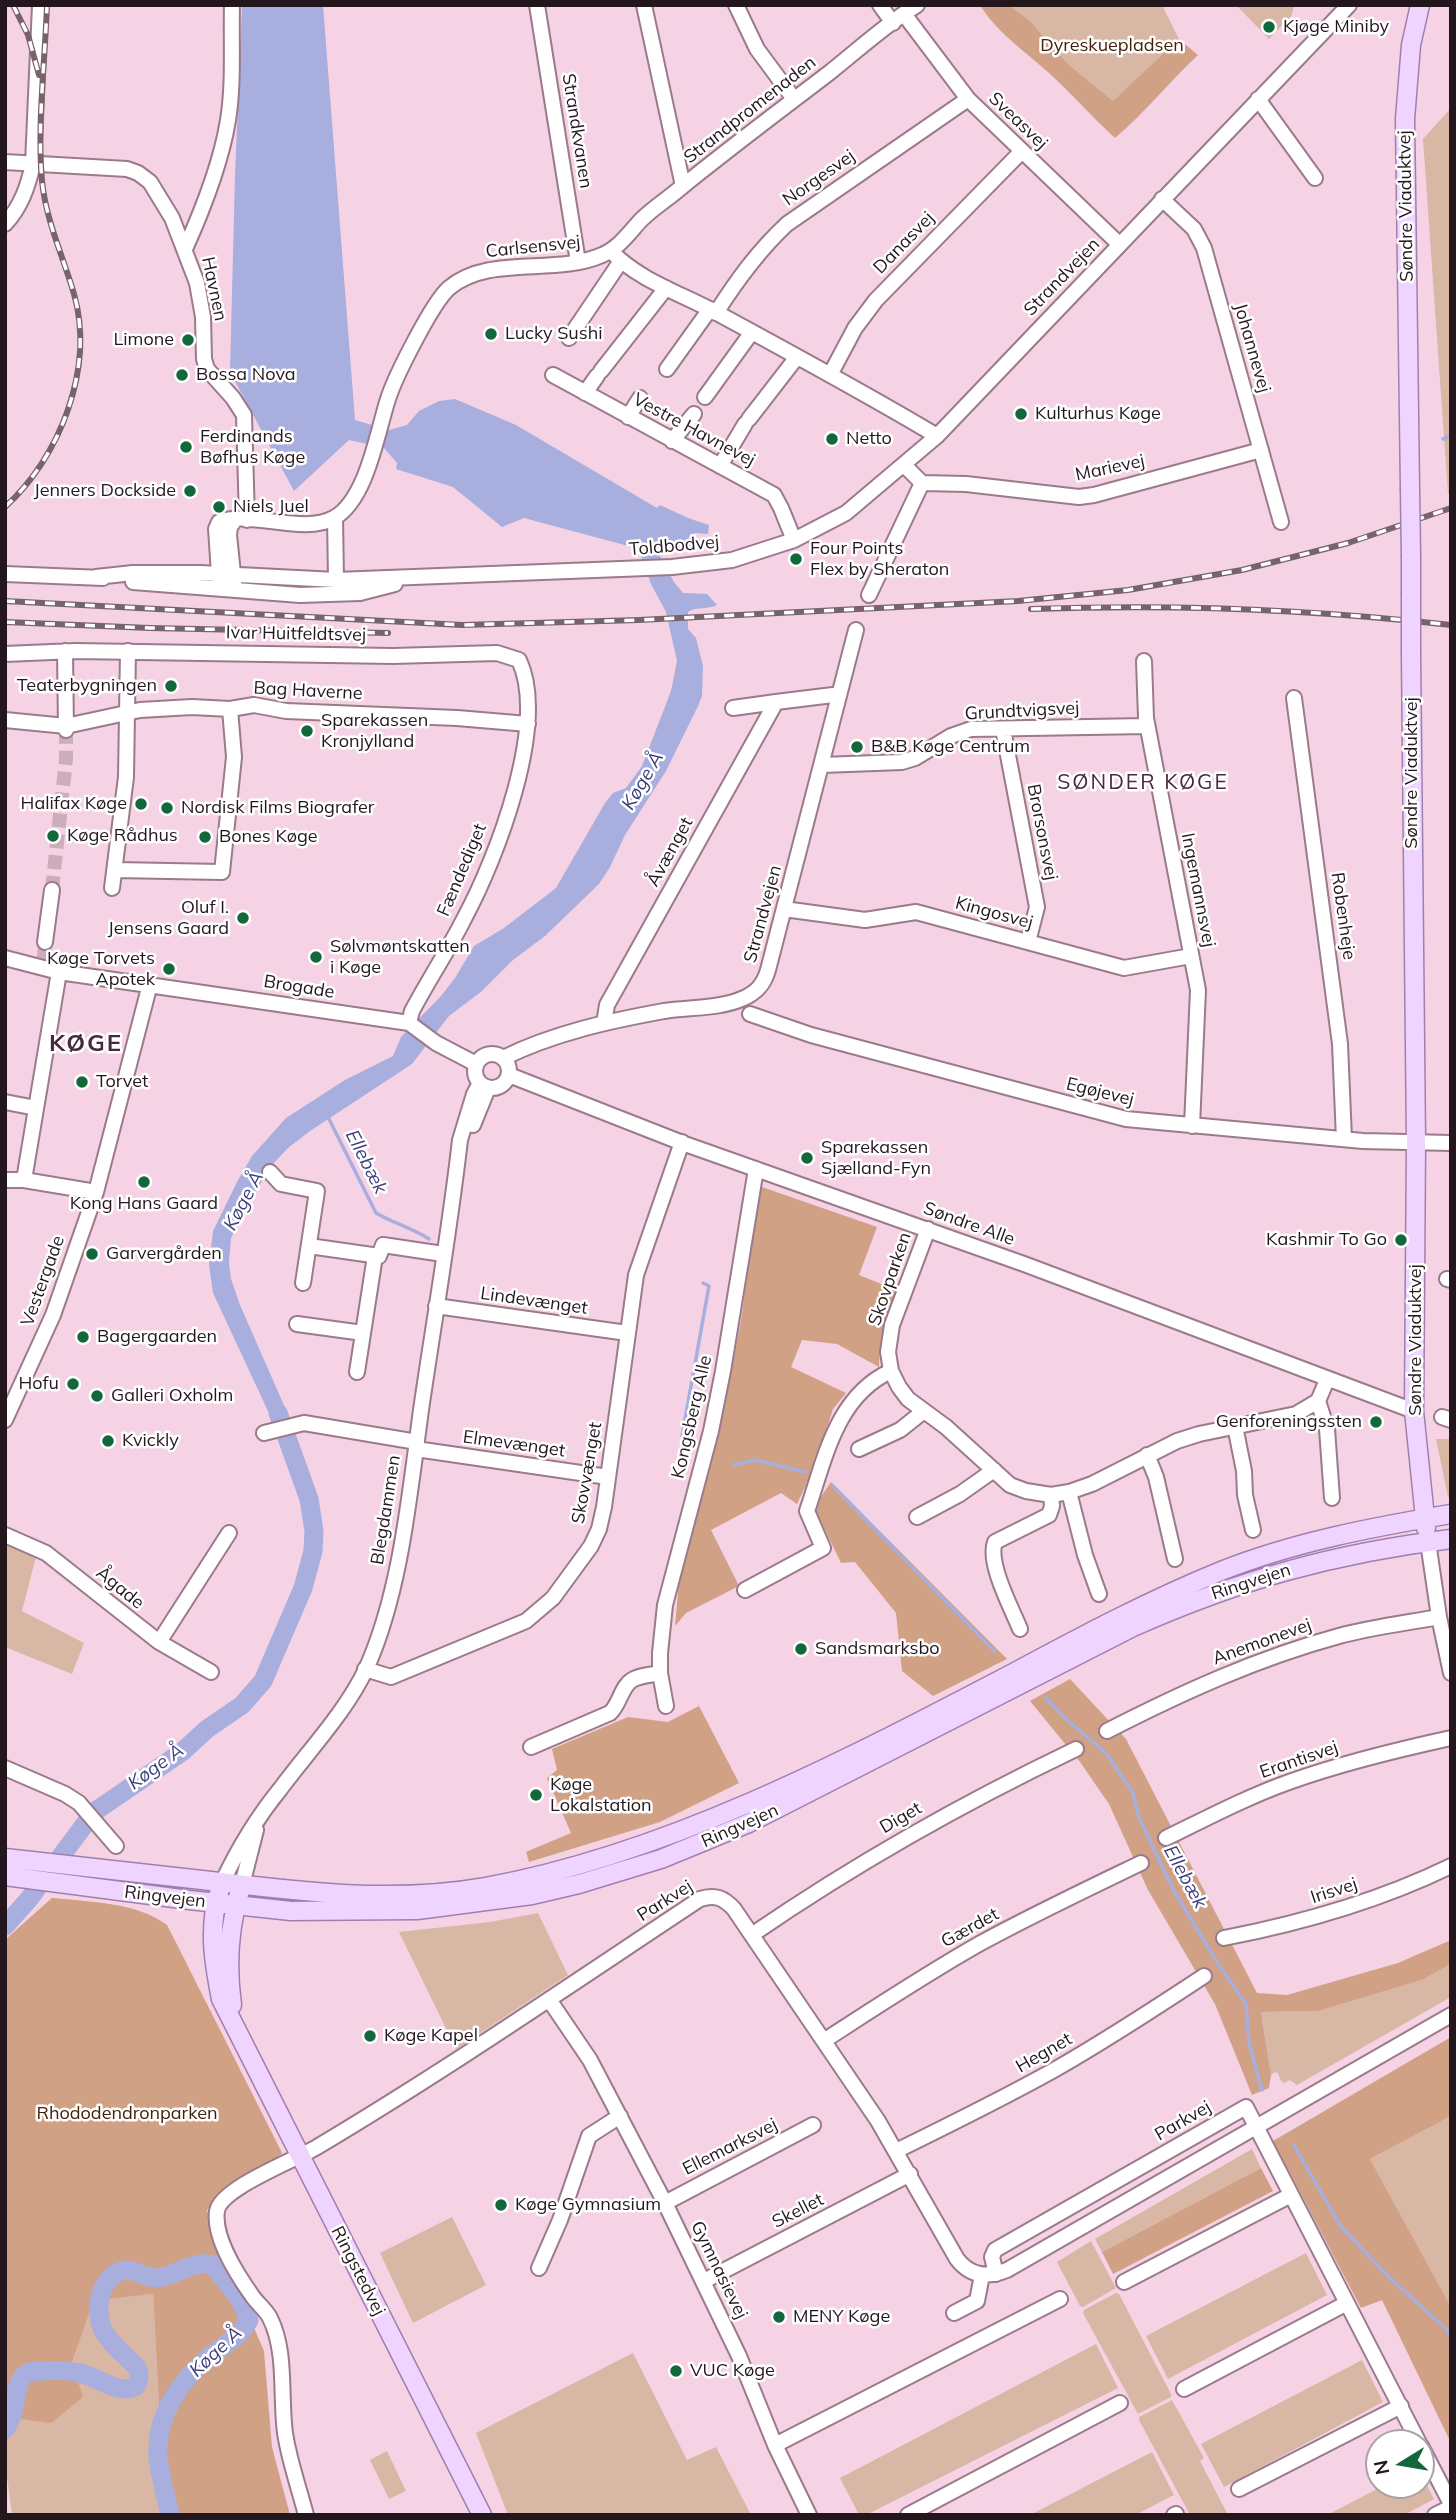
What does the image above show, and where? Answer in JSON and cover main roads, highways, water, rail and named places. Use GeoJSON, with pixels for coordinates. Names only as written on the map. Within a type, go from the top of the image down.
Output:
{"type":"FeatureCollection","features":[{"type":"Feature","properties":{"kind":"main road","name":"Søndre Viaduktvej"},"geometry":{"type":"LineString","coordinates":[[1420,5],[1411,45],[1405,119],[1416,1143],[1414,1411],[1428,1542]]}},
{"type":"Feature","properties":{"kind":"main road","name":"Ringvejen"},"geometry":{"type":"LineString","coordinates":[[5,1858],[358,1896],[422,1894],[482,1888],[528,1878],[654,1842],[841,1759],[1122,1615],[1222,1571],[1318,1540],[1451,1514]]}},
{"type":"Feature","properties":{"kind":"main road","name":"Ringvejen"},"geometry":{"type":"LineString","coordinates":[[12,1876],[291,1911],[417,1910],[532,1895],[579,1884],[661,1859],[749,1824],[1177,1607],[1270,1574],[1325,1559],[1451,1539]]}},
{"type":"Feature","properties":{"kind":"main road","name":"Ringstedvej"},"geometry":{"type":"LineString","coordinates":[[222,1882],[213,1921],[214,1966],[221,1999],[482,2515]]}},
{"type":"Feature","properties":{"kind":"main road","name":"Ringstedvej"},"geometry":{"type":"LineString","coordinates":[[235,2026],[229,1966],[236,1905],[242,1885]]}},
{"type":"Feature","properties":{"kind":"water"},"geometry":{"type":"Polygon","coordinates":[[[242,5],[323,5],[355,420],[389,430],[407,425],[419,411],[439,401],[455,399],[516,425],[657,508],[660,505],[709,525],[708,534],[694,533],[691,547],[663,548],[659,554],[683,593],[707,594],[717,605],[688,612],[688,629],[696,638],[703,666],[702,696],[666,771],[625,835],[599,884],[545,936],[449,1016],[412,1064],[288,1148],[270,1167],[241,1218],[231,1238],[231,1279],[290,1419],[274,1424],[213,1293],[209,1265],[213,1231],[238,1180],[252,1156],[286,1118],[345,1080],[393,1056],[401,1037],[441,996],[474,946],[504,928],[556,888],[605,803],[613,793],[626,788],[642,766],[671,691],[677,661],[666,612],[651,584],[641,556],[632,547],[524,518],[502,527],[453,487],[396,469],[397,463],[384,448],[349,440],[294,491],[230,372],[242,5]]]}},
{"type":"Feature","properties":{"kind":"waterway"},"geometry":{"type":"LineString","coordinates":[[1443,439],[1451,436]]}},
{"type":"Feature","properties":{"kind":"waterway","name":"Ellebæk"},"geometry":{"type":"LineString","coordinates":[[327,1115],[376,1213],[429,1239]]}},
{"type":"Feature","properties":{"kind":"waterway","name":"Ellebæk"},"geometry":{"type":"LineString","coordinates":[[686,1447],[682,1436],[709,1286],[703,1283]]}},
{"type":"Feature","properties":{"kind":"waterway","name":"Køge Å"},"geometry":{"type":"LineString","coordinates":[[5,1926],[29,1899],[94,1812],[182,1752],[207,1729],[242,1705],[263,1681],[303,1588],[313,1551],[314,1531],[309,1499],[278,1413]]}},
{"type":"Feature","properties":{"kind":"waterway","name":"Ellebæk"},"geometry":{"type":"LineString","coordinates":[[733,1465],[755,1460],[806,1472]]}},
{"type":"Feature","properties":{"kind":"waterway","name":"Ellebæk"},"geometry":{"type":"LineString","coordinates":[[833,1486],[995,1652]]}},
{"type":"Feature","properties":{"kind":"waterway","name":"Ellebæk"},"geometry":{"type":"LineString","coordinates":[[1046,1698],[1106,1753],[1133,1793],[1139,1818],[1174,1891],[1246,2004],[1249,2043],[1262,2090]]}},
{"type":"Feature","properties":{"kind":"waterway","name":"Ellebæk"},"geometry":{"type":"LineString","coordinates":[[1294,2145],[1341,2227],[1391,2279],[1446,2329],[1451,2338]]}},
{"type":"Feature","properties":{"kind":"waterway","name":"Køge Å"},"geometry":{"type":"LineString","coordinates":[[5,2429],[12,2415],[21,2378],[29,2372],[70,2371],[121,2389],[135,2387],[139,2378],[138,2371],[107,2337],[99,2315],[104,2287],[116,2273],[129,2270],[156,2278],[198,2264],[213,2265],[241,2301],[249,2320],[237,2335],[189,2377],[165,2414],[158,2442],[158,2457],[170,2515]]}},
{"type":"Feature","properties":{"kind":"tunnel"},"geometry":{"type":"LineString","coordinates":[[52,890],[66,759],[66,730]]}},
{"type":"Feature","properties":{"kind":"tunnel"},"geometry":{"type":"LineString","coordinates":[[44,959],[45,942]]}},
{"type":"Feature","properties":{"kind":"railway"},"geometry":{"type":"LineString","coordinates":[[13,5],[28,35],[39,75]]}},
{"type":"Feature","properties":{"kind":"railway"},"geometry":{"type":"LineString","coordinates":[[5,507],[25,487],[57,437],[76,381],[80,351],[74,294],[51,224],[42,181],[41,116],[47,5]]}},
{"type":"Feature","properties":{"kind":"railway"},"geometry":{"type":"LineString","coordinates":[[5,601],[462,625],[639,620],[1018,601],[1128,590],[1242,570],[1348,543],[1451,508]]}},
{"type":"Feature","properties":{"kind":"railway"},"geometry":{"type":"LineString","coordinates":[[1031,609],[1241,609],[1451,625]]}},
{"type":"Feature","properties":{"kind":"railway"},"geometry":{"type":"LineString","coordinates":[[5,622],[388,633]]}},
{"type":"Feature","properties":{"kind":"place","name":"Kjøge Miniby"},"geometry":{"type":"Point","coordinates":[1269,27]}},
{"type":"Feature","properties":{"kind":"place","name":"Lucky Sushi"},"geometry":{"type":"Point","coordinates":[491,334]}},
{"type":"Feature","properties":{"kind":"place","name":"Limone"},"geometry":{"type":"Point","coordinates":[188,340]}},
{"type":"Feature","properties":{"kind":"place","name":"Bossa Nova"},"geometry":{"type":"Point","coordinates":[182,375]}},
{"type":"Feature","properties":{"kind":"place","name":"Kulturhus Køge"},"geometry":{"type":"Point","coordinates":[1021,414]}},
{"type":"Feature","properties":{"kind":"place","name":"Netto"},"geometry":{"type":"Point","coordinates":[832,439]}},
{"type":"Feature","properties":{"kind":"place","name":"Ferdinands Bøfhus Køge"},"geometry":{"type":"Point","coordinates":[186,447]}},
{"type":"Feature","properties":{"kind":"place","name":"Jenners Dockside"},"geometry":{"type":"Point","coordinates":[190,491]}},
{"type":"Feature","properties":{"kind":"place","name":"Niels Juel"},"geometry":{"type":"Point","coordinates":[219,507]}},
{"type":"Feature","properties":{"kind":"place","name":"Four Points Flex by Sheraton"},"geometry":{"type":"Point","coordinates":[796,559]}},
{"type":"Feature","properties":{"kind":"place","name":"Teaterbygningen"},"geometry":{"type":"Point","coordinates":[171,686]}},
{"type":"Feature","properties":{"kind":"place","name":"Sparekassen Kronjylland"},"geometry":{"type":"Point","coordinates":[307,731]}},
{"type":"Feature","properties":{"kind":"place","name":"B&B Køge Centrum"},"geometry":{"type":"Point","coordinates":[857,747]}},
{"type":"Feature","properties":{"kind":"place","name":"Halifax Køge"},"geometry":{"type":"Point","coordinates":[141,804]}},
{"type":"Feature","properties":{"kind":"place","name":"Nordisk Films Biografer"},"geometry":{"type":"Point","coordinates":[167,808]}},
{"type":"Feature","properties":{"kind":"place","name":"Køge Rådhus"},"geometry":{"type":"Point","coordinates":[53,836]}},
{"type":"Feature","properties":{"kind":"place","name":"Bones Køge"},"geometry":{"type":"Point","coordinates":[205,837]}},
{"type":"Feature","properties":{"kind":"place","name":"Oluf I. Jensens Gaard"},"geometry":{"type":"Point","coordinates":[243,918]}},
{"type":"Feature","properties":{"kind":"place","name":"Sølvmøntskatten i Køge"},"geometry":{"type":"Point","coordinates":[316,957]}},
{"type":"Feature","properties":{"kind":"place","name":"Køge Torvets Apotek"},"geometry":{"type":"Point","coordinates":[169,969]}},
{"type":"Feature","properties":{"kind":"place","name":"Torvet"},"geometry":{"type":"Point","coordinates":[82,1082]}},
{"type":"Feature","properties":{"kind":"place","name":"Sparekassen Sjælland-Fyn"},"geometry":{"type":"Point","coordinates":[807,1158]}},
{"type":"Feature","properties":{"kind":"place","name":"Kong Hans Gaard"},"geometry":{"type":"Point","coordinates":[144,1182]}},
{"type":"Feature","properties":{"kind":"place","name":"Kashmir To Go"},"geometry":{"type":"Point","coordinates":[1401,1240]}},
{"type":"Feature","properties":{"kind":"place","name":"Garvergården"},"geometry":{"type":"Point","coordinates":[92,1254]}},
{"type":"Feature","properties":{"kind":"place","name":"Bagergaarden"},"geometry":{"type":"Point","coordinates":[83,1337]}},
{"type":"Feature","properties":{"kind":"place","name":"Hofu"},"geometry":{"type":"Point","coordinates":[73,1384]}},
{"type":"Feature","properties":{"kind":"place","name":"Galleri Oxholm"},"geometry":{"type":"Point","coordinates":[97,1396]}},
{"type":"Feature","properties":{"kind":"place","name":"Genforeningssten"},"geometry":{"type":"Point","coordinates":[1376,1422]}},
{"type":"Feature","properties":{"kind":"place","name":"Kvickly"},"geometry":{"type":"Point","coordinates":[108,1441]}},
{"type":"Feature","properties":{"kind":"place","name":"Sandsmarksbo"},"geometry":{"type":"Point","coordinates":[801,1649]}},
{"type":"Feature","properties":{"kind":"place","name":"Køge Lokalstation"},"geometry":{"type":"Point","coordinates":[536,1795]}},
{"type":"Feature","properties":{"kind":"place","name":"Køge Kapel"},"geometry":{"type":"Point","coordinates":[370,2036]}},
{"type":"Feature","properties":{"kind":"place","name":"Køge Gymnasium"},"geometry":{"type":"Point","coordinates":[501,2205]}},
{"type":"Feature","properties":{"kind":"place","name":"MENY Køge"},"geometry":{"type":"Point","coordinates":[779,2317]}},
{"type":"Feature","properties":{"kind":"place","name":"VUC Køge"},"geometry":{"type":"Point","coordinates":[676,2371]}},
{"type":"Feature","properties":{"kind":"district","name":"SØNDER KØGE"},"geometry":{"type":"Point","coordinates":[1143,783]}},
{"type":"Feature","properties":{"kind":"district","name":"KØGE"},"geometry":{"type":"Point","coordinates":[86,1044]}},
{"type":"Feature","properties":{"kind":"park label","name":"Dyreskuepladsen"},"geometry":{"type":"Point","coordinates":[1112,46]}},
{"type":"Feature","properties":{"kind":"park label","name":"Rhododendronparken"},"geometry":{"type":"Point","coordinates":[127,2114]}}]}
